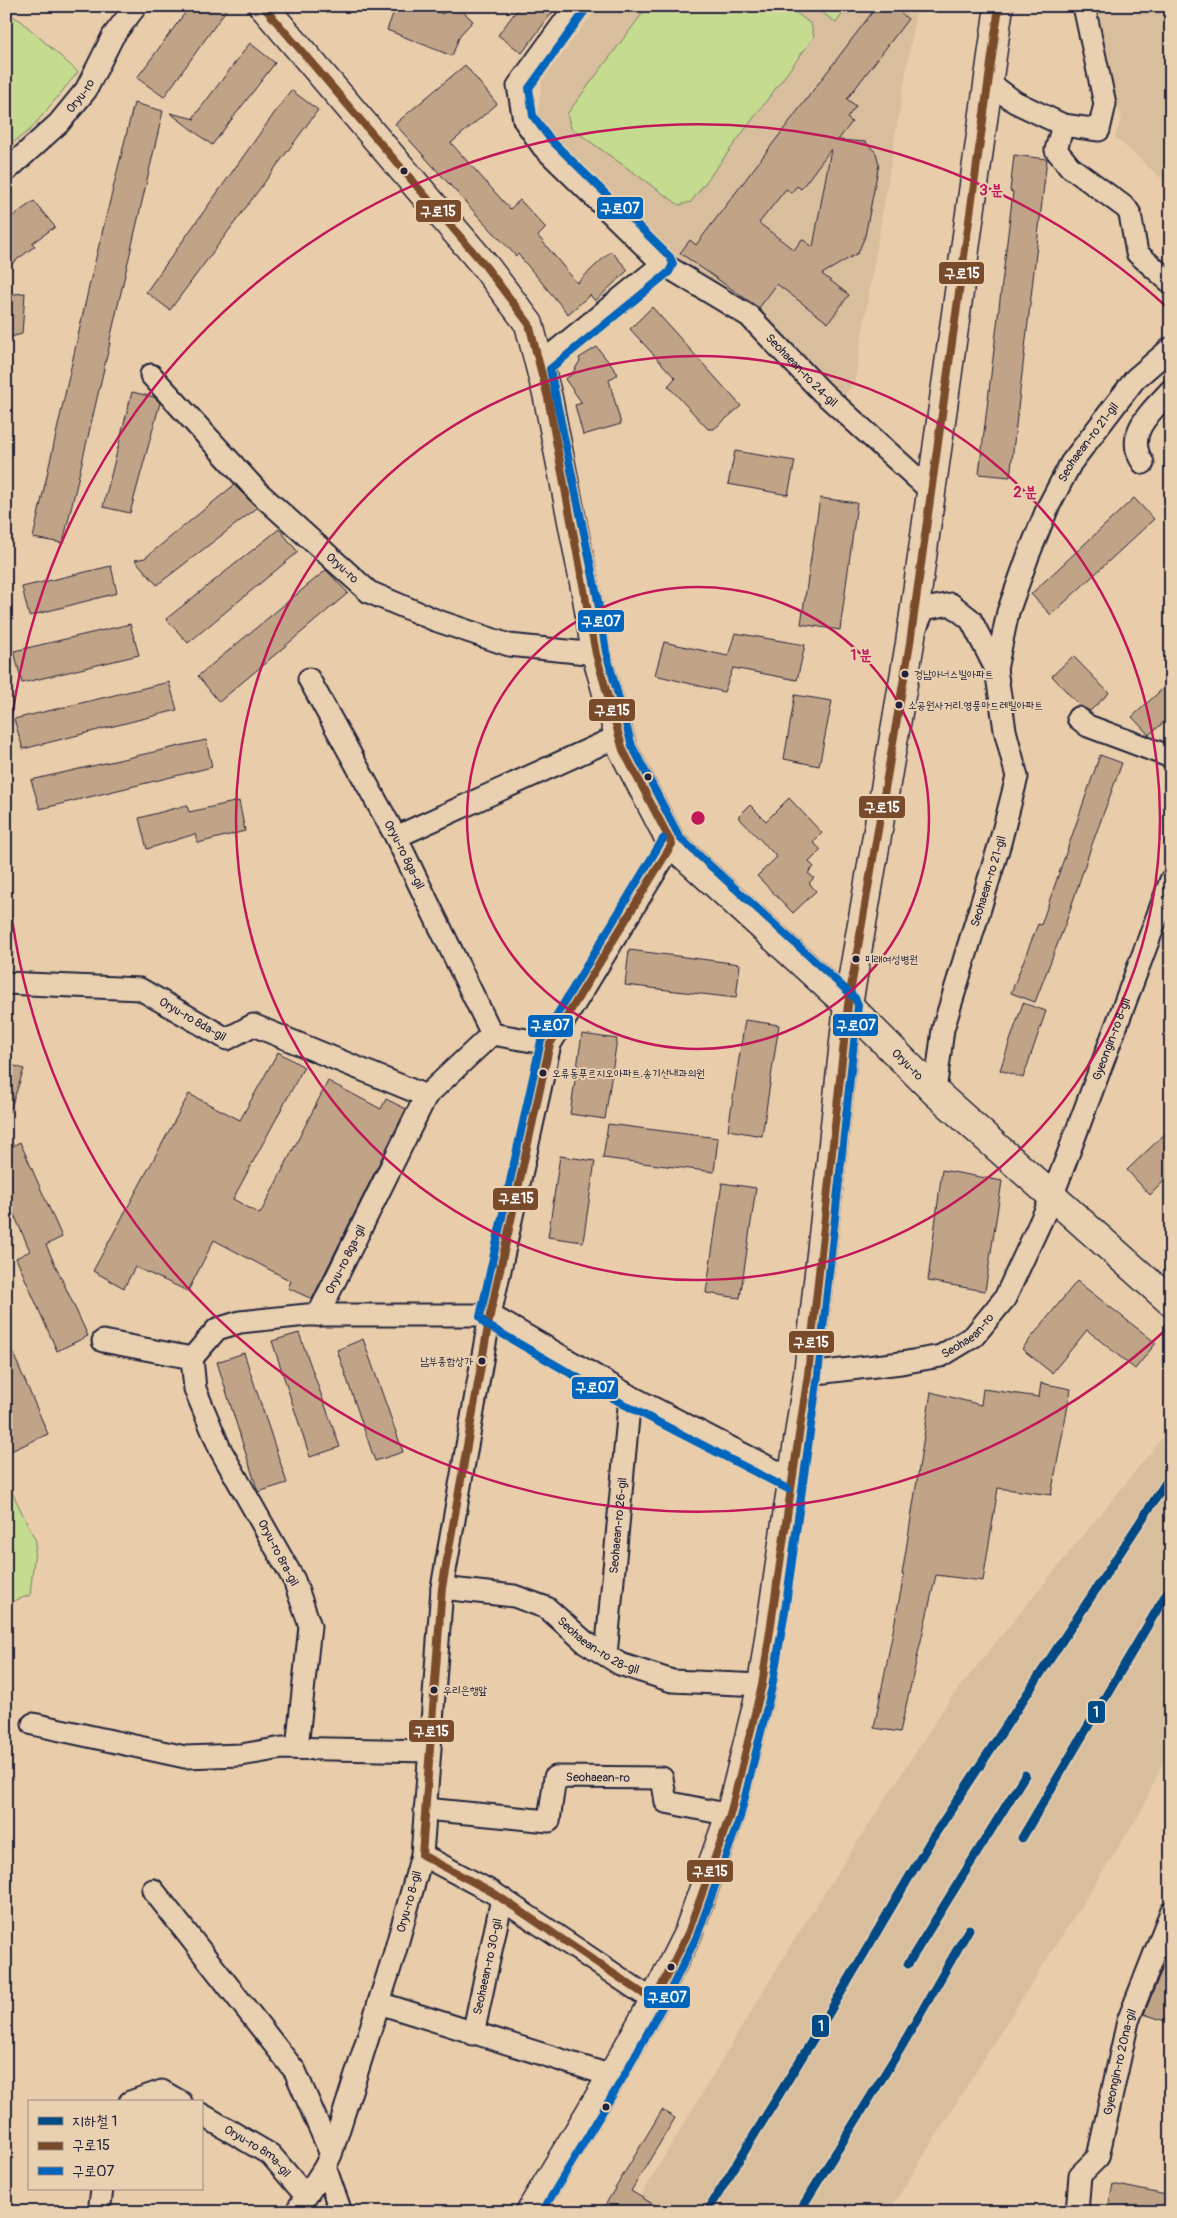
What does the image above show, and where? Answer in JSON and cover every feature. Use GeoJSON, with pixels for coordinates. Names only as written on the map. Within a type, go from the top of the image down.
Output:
{"type":"FeatureCollection","features":[{"type":"Feature","properties":{"kind":"main road","name":"Oryu-ro"},"geometry":{"type":"LineString","coordinates":[[264,6],[486,267],[529,324],[588,598],[596,654],[623,750],[672,844],[848,1005],[934,1092],[1171,1302]]}},
{"type":"Feature","properties":{"kind":"main road"},"geometry":{"type":"LineString","coordinates":[[530,2212],[612,2076],[654,2001],[688,1933],[730,1815],[762,1686],[794,1480],[808,1374],[848,1005],[910,643],[998,6]]}},
{"type":"Feature","properties":{"kind":"street","name":"Oryu-ro"},"geometry":{"type":"LineString","coordinates":[[6,171],[58,123],[86,90],[113,36],[136,6]]}},
{"type":"Feature","properties":{"kind":"street","name":"Seohaean-ro 24-gil"},"geometry":{"type":"LineString","coordinates":[[576,6],[518,86],[524,120],[543,147],[663,264],[749,316],[822,392],[931,491]]}},
{"type":"Feature","properties":{"kind":"street"},"geometry":{"type":"LineString","coordinates":[[988,82],[1015,102],[1063,125],[1099,130],[1105,104],[1084,6]]}},
{"type":"Feature","properties":{"kind":"street"},"geometry":{"type":"LineString","coordinates":[[1063,125],[1056,150],[1070,167],[1126,208],[1130,214],[1137,253],[1171,283]]}},
{"type":"Feature","properties":{"kind":"street"},"geometry":{"type":"LineString","coordinates":[[539,365],[663,264]]}},
{"type":"Feature","properties":{"kind":"street","name":"Seohaean-ro 21-gil"},"geometry":{"type":"LineString","coordinates":[[996,670],[1008,612],[1025,564],[1048,507],[1071,463],[1135,380],[1171,348]]}},
{"type":"Feature","properties":{"kind":"street","name":"Oryu-ro"},"geometry":{"type":"LineString","coordinates":[[151,374],[258,492],[369,592],[435,620],[509,645],[596,654]]}},
{"type":"Feature","properties":{"kind":"street"},"geometry":{"type":"LineString","coordinates":[[1143,463],[1136,453],[1137,432],[1149,414],[1171,390]]}},
{"type":"Feature","properties":{"kind":"street","name":"Seohaean-ro 21-gil"},"geometry":{"type":"LineString","coordinates":[[910,643],[924,609],[951,604],[971,620],[996,670],[1005,730],[1017,777],[1000,843],[943,1029],[934,1092]]}},
{"type":"Feature","properties":{"kind":"street","name":"Oryu-ro 8ga-gil"},"geometry":{"type":"LineString","coordinates":[[309,680],[396,837],[492,1034],[426,1096],[318,1315]]}},
{"type":"Feature","properties":{"kind":"street"},"geometry":{"type":"LineString","coordinates":[[1078,718],[1088,726],[1171,757]]}},
{"type":"Feature","properties":{"kind":"street"},"geometry":{"type":"LineString","coordinates":[[396,837],[619,736]]}},
{"type":"Feature","properties":{"kind":"street","name":"Oryu-ro 8-gil"},"geometry":{"type":"LineString","coordinates":[[301,2204],[328,2160],[379,2004],[422,1854],[442,1588],[490,1315],[550,1044],[672,844]]}},
{"type":"Feature","properties":{"kind":"street","name":"Gyeongin-ro 8-gil"},"geometry":{"type":"LineString","coordinates":[[1052,1197],[1171,880]]}},
{"type":"Feature","properties":{"kind":"street","name":"Oryu-ro 8da-gil"},"geometry":{"type":"LineString","coordinates":[[6,983],[140,990],[227,1038],[253,1025],[426,1096]]}},
{"type":"Feature","properties":{"kind":"street"},"geometry":{"type":"LineString","coordinates":[[492,1034],[550,1044]]}},
{"type":"Feature","properties":{"kind":"street","name":"Seohaean-ro"},"geometry":{"type":"LineString","coordinates":[[808,1374],[901,1363],[941,1356],[974,1336],[1005,1298],[1052,1197]]}},
{"type":"Feature","properties":{"kind":"street"},"geometry":{"type":"LineString","coordinates":[[103,1341],[192,1358],[217,1329],[240,1322],[318,1315],[490,1315],[630,1396],[794,1480]]}},
{"type":"Feature","properties":{"kind":"street","name":"Oryu-ro 8ra-gil"},"geometry":{"type":"LineString","coordinates":[[192,1358],[195,1389],[220,1449],[294,1580],[310,1626],[297,1748]]}},
{"type":"Feature","properties":{"kind":"street","name":"Seohaean-ro 26-gil"},"geometry":{"type":"LineString","coordinates":[[606,1655],[630,1396]]}},
{"type":"Feature","properties":{"kind":"street","name":"Seohaean-ro 28-gil"},"geometry":{"type":"LineString","coordinates":[[442,1588],[514,1596],[546,1608],[585,1642],[620,1664],[672,1681],[762,1686]]}},
{"type":"Feature","properties":{"kind":"street"},"geometry":{"type":"LineString","coordinates":[[33,1724],[184,1757],[241,1755],[282,1748],[430,1751]]}},
{"type":"Feature","properties":{"kind":"street","name":"Seohaean-ro"},"geometry":{"type":"LineString","coordinates":[[425,1809],[549,1821],[555,1777],[662,1778],[666,1802],[730,1815]]}},
{"type":"Feature","properties":{"kind":"street","name":"Seohaean-ro 30-gil"},"geometry":{"type":"LineString","coordinates":[[422,1854],[502,1898],[654,2001]]}},
{"type":"Feature","properties":{"kind":"street"},"geometry":{"type":"LineString","coordinates":[[153,1890],[295,2071],[328,2160],[342,2212]]}},
{"type":"Feature","properties":{"kind":"street","name":"Seohaean-ro 30-gil"},"geometry":{"type":"LineString","coordinates":[[473,2034],[502,1898]]}},
{"type":"Feature","properties":{"kind":"street","name":"Gyeongin-ro 20na-gil"},"geometry":{"type":"LineString","coordinates":[[1077,2212],[1080,2175],[1098,2157],[1128,2021],[1171,1912]]}},
{"type":"Feature","properties":{"kind":"street"},"geometry":{"type":"LineString","coordinates":[[379,2004],[612,2076]]}},
{"type":"Feature","properties":{"kind":"street"},"geometry":{"type":"LineString","coordinates":[[136,2100],[162,2091],[178,2100]]}},
{"type":"Feature","properties":{"kind":"street","name":"Oryu-ro 8ma-gil"},"geometry":{"type":"LineString","coordinates":[[202,2115],[271,2156],[301,2204]]}},
{"type":"Feature","properties":{"kind":"street"},"geometry":{"type":"LineString","coordinates":[[99,2212],[102,2190]]}},
{"type":"Feature","properties":{"kind":"shaded area"},"geometry":{"type":"Polygon","coordinates":[[[598,6],[917,6],[854,384],[844,395],[748,312],[666,254],[537,118],[542,81],[598,6]]]}},
{"type":"Feature","properties":{"kind":"shaded area"},"geometry":{"type":"Polygon","coordinates":[[[1095,6],[1171,6],[1171,187],[1115,137],[1121,118],[1095,6]]]}},
{"type":"Feature","properties":{"kind":"shaded area"},"geometry":{"type":"Polygon","coordinates":[[[1171,1427],[1171,1744],[1141,1812],[993,2044],[889,2212],[631,2212],[792,1943],[950,1699],[1171,1427]]]}},
{"type":"Feature","properties":{"kind":"green space"},"geometry":{"type":"Polygon","coordinates":[[[648,6],[787,6],[811,24],[814,37],[691,202],[679,205],[571,128],[567,114],[648,6]]]}},
{"type":"Feature","properties":{"kind":"green space"},"geometry":{"type":"Polygon","coordinates":[[[814,6],[848,6],[836,23],[814,6]]]}},
{"type":"Feature","properties":{"kind":"green space"},"geometry":{"type":"Polygon","coordinates":[[[6,12],[21,21],[78,72],[31,129],[6,148],[6,12]]]}},
{"type":"Feature","properties":{"kind":"green space"},"geometry":{"type":"Polygon","coordinates":[[[6,1480],[36,1541],[30,1595],[6,1604],[6,1480]]]}},
{"type":"Feature","properties":{"kind":"building"},"geometry":{"type":"Polygon","coordinates":[[[190,6],[229,6],[164,97],[137,78],[190,6]]]}},
{"type":"Feature","properties":{"kind":"building"},"geometry":{"type":"Polygon","coordinates":[[[396,6],[422,6],[443,14],[451,6],[457,6],[473,21],[460,35],[452,56],[387,30],[396,6]]]}},
{"type":"Feature","properties":{"kind":"building"},"geometry":{"type":"Polygon","coordinates":[[[520,6],[557,6],[522,53],[498,35],[520,6]]]}},
{"type":"Feature","properties":{"kind":"building"},"geometry":{"type":"Polygon","coordinates":[[[877,6],[892,6],[908,19],[847,99],[856,106],[847,118],[852,122],[838,140],[866,142],[876,153],[879,164],[865,236],[858,253],[822,274],[849,295],[828,323],[777,284],[759,308],[680,253],[690,240],[696,245],[877,6]],[[831,149],[801,189],[797,186],[791,193],[786,189],[759,223],[794,250],[802,239],[813,247],[831,149]]]}},
{"type":"Feature","properties":{"kind":"building"},"geometry":{"type":"Polygon","coordinates":[[[250,43],[275,63],[212,145],[170,113],[195,119],[193,118],[250,43]]]}},
{"type":"Feature","properties":{"kind":"building"},"geometry":{"type":"Polygon","coordinates":[[[465,65],[497,104],[451,143],[510,209],[520,200],[546,228],[538,236],[577,283],[611,251],[628,270],[595,301],[590,295],[568,314],[518,254],[516,256],[477,215],[395,124],[465,65]]]}},
{"type":"Feature","properties":{"kind":"building"},"geometry":{"type":"Polygon","coordinates":[[[291,90],[318,110],[170,310],[146,292],[291,90]]]}},
{"type":"Feature","properties":{"kind":"building"},"geometry":{"type":"Polygon","coordinates":[[[134,103],[163,111],[110,343],[63,543],[33,538],[90,282],[134,103]]]}},
{"type":"Feature","properties":{"kind":"building"},"geometry":{"type":"Polygon","coordinates":[[[1014,155],[1047,159],[1010,477],[979,474],[1013,192],[1010,191],[1014,155]]]}},
{"type":"Feature","properties":{"kind":"building"},"geometry":{"type":"Polygon","coordinates":[[[34,201],[55,227],[32,243],[35,246],[6,268],[6,221],[34,201]]]}},
{"type":"Feature","properties":{"kind":"building"},"geometry":{"type":"Polygon","coordinates":[[[25,293],[22,334],[6,338],[6,295],[25,293]]]}},
{"type":"Feature","properties":{"kind":"building"},"geometry":{"type":"Polygon","coordinates":[[[652,307],[741,406],[714,429],[708,429],[668,386],[675,378],[630,329],[652,307]]]}},
{"type":"Feature","properties":{"kind":"building"},"geometry":{"type":"Polygon","coordinates":[[[597,347],[618,374],[609,380],[621,424],[583,435],[575,405],[582,403],[565,379],[571,375],[580,361],[579,358],[597,347]]]}},
{"type":"Feature","properties":{"kind":"building"},"geometry":{"type":"Polygon","coordinates":[[[132,392],[154,397],[160,403],[130,513],[103,507],[132,392]]]}},
{"type":"Feature","properties":{"kind":"building"},"geometry":{"type":"Polygon","coordinates":[[[735,451],[795,461],[788,495],[728,484],[735,451]]]}},
{"type":"Feature","properties":{"kind":"building"},"geometry":{"type":"Polygon","coordinates":[[[234,485],[257,508],[157,585],[135,560],[145,558],[234,485]]]}},
{"type":"Feature","properties":{"kind":"building"},"geometry":{"type":"Polygon","coordinates":[[[820,498],[857,503],[840,630],[801,624],[820,498]]]}},
{"type":"Feature","properties":{"kind":"building"},"geometry":{"type":"Polygon","coordinates":[[[1134,498],[1154,519],[1051,615],[1031,594],[1134,498]]]}},
{"type":"Feature","properties":{"kind":"building"},"geometry":{"type":"Polygon","coordinates":[[[279,529],[298,552],[188,643],[166,619],[279,529]]]}},
{"type":"Feature","properties":{"kind":"building"},"geometry":{"type":"Polygon","coordinates":[[[111,566],[117,593],[29,616],[22,587],[111,566]]]}},
{"type":"Feature","properties":{"kind":"building"},"geometry":{"type":"Polygon","coordinates":[[[326,570],[348,593],[219,702],[198,676],[326,570]]]}},
{"type":"Feature","properties":{"kind":"building"},"geometry":{"type":"Polygon","coordinates":[[[130,624],[139,655],[22,683],[14,651],[130,624]]]}},
{"type":"Feature","properties":{"kind":"building"},"geometry":{"type":"Polygon","coordinates":[[[735,633],[805,645],[797,680],[733,668],[724,692],[655,675],[664,642],[728,656],[735,633]]]}},
{"type":"Feature","properties":{"kind":"building"},"geometry":{"type":"Polygon","coordinates":[[[1073,656],[1109,693],[1090,711],[1080,706],[1052,676],[1073,656]]]}},
{"type":"Feature","properties":{"kind":"building"},"geometry":{"type":"Polygon","coordinates":[[[1171,681],[1171,716],[1149,735],[1132,717],[1171,681]]]}},
{"type":"Feature","properties":{"kind":"building"},"geometry":{"type":"Polygon","coordinates":[[[169,682],[177,710],[23,749],[14,719],[169,682]]]}},
{"type":"Feature","properties":{"kind":"building"},"geometry":{"type":"Polygon","coordinates":[[[795,695],[832,701],[819,766],[784,759],[795,695]]]}},
{"type":"Feature","properties":{"kind":"building"},"geometry":{"type":"Polygon","coordinates":[[[206,740],[212,767],[40,809],[31,780],[206,740]]]}},
{"type":"Feature","properties":{"kind":"building"},"geometry":{"type":"Polygon","coordinates":[[[1100,755],[1122,763],[1066,922],[1035,1002],[1011,993],[1038,924],[1041,925],[1100,755]]]}},
{"type":"Feature","properties":{"kind":"building"},"geometry":{"type":"Polygon","coordinates":[[[789,798],[822,833],[813,842],[821,850],[809,862],[814,867],[808,873],[814,878],[809,883],[816,891],[793,913],[757,876],[777,857],[738,817],[750,805],[766,821],[789,798]]]}},
{"type":"Feature","properties":{"kind":"building"},"geometry":{"type":"Polygon","coordinates":[[[239,801],[245,831],[198,843],[195,834],[147,849],[139,818],[187,805],[189,812],[239,801]]]}},
{"type":"Feature","properties":{"kind":"building"},"geometry":{"type":"Polygon","coordinates":[[[629,950],[740,964],[736,998],[625,985],[629,950]]]}},
{"type":"Feature","properties":{"kind":"building"},"geometry":{"type":"Polygon","coordinates":[[[1023,1003],[1046,1011],[1023,1078],[1000,1070],[1023,1003]]]}},
{"type":"Feature","properties":{"kind":"building"},"geometry":{"type":"Polygon","coordinates":[[[745,1020],[779,1025],[762,1136],[728,1130],[745,1020]]]}},
{"type":"Feature","properties":{"kind":"building"},"geometry":{"type":"Polygon","coordinates":[[[582,1034],[617,1039],[605,1119],[570,1114],[582,1034]]]}},
{"type":"Feature","properties":{"kind":"building"},"geometry":{"type":"Polygon","coordinates":[[[278,1052],[304,1067],[233,1199],[260,1214],[328,1081],[381,1109],[386,1099],[406,1109],[312,1299],[288,1288],[291,1281],[214,1240],[188,1291],[135,1267],[124,1288],[93,1271],[189,1094],[240,1120],[278,1052]]]}},
{"type":"Feature","properties":{"kind":"building"},"geometry":{"type":"Polygon","coordinates":[[[6,1063],[24,1069],[9,1113],[6,1113],[6,1063]]]}},
{"type":"Feature","properties":{"kind":"building"},"geometry":{"type":"Polygon","coordinates":[[[608,1124],[718,1138],[714,1172],[603,1158],[608,1124]]]}},
{"type":"Feature","properties":{"kind":"building"},"geometry":{"type":"Polygon","coordinates":[[[1171,1128],[1171,1174],[1150,1195],[1127,1170],[1171,1128]]]}},
{"type":"Feature","properties":{"kind":"building"},"geometry":{"type":"Polygon","coordinates":[[[20,1142],[62,1237],[46,1245],[88,1336],[57,1351],[16,1258],[30,1251],[6,1196],[6,1150],[20,1142]]]}},
{"type":"Feature","properties":{"kind":"building"},"geometry":{"type":"Polygon","coordinates":[[[560,1156],[595,1161],[583,1242],[548,1237],[560,1156]]]}},
{"type":"Feature","properties":{"kind":"building"},"geometry":{"type":"Polygon","coordinates":[[[942,1170],[1002,1181],[985,1291],[928,1281],[942,1170]]]}},
{"type":"Feature","properties":{"kind":"building"},"geometry":{"type":"Polygon","coordinates":[[[722,1183],[756,1188],[740,1298],[706,1293],[722,1183]]]}},
{"type":"Feature","properties":{"kind":"building"},"geometry":{"type":"Polygon","coordinates":[[[1077,1281],[1156,1343],[1135,1369],[1087,1330],[1052,1373],[1022,1349],[1077,1281]]]}},
{"type":"Feature","properties":{"kind":"building"},"geometry":{"type":"Polygon","coordinates":[[[299,1333],[340,1447],[310,1457],[272,1341],[299,1333]]]}},
{"type":"Feature","properties":{"kind":"building"},"geometry":{"type":"Polygon","coordinates":[[[6,1337],[48,1434],[11,1451],[6,1440],[6,1337]]]}},
{"type":"Feature","properties":{"kind":"building"},"geometry":{"type":"Polygon","coordinates":[[[363,1339],[403,1452],[375,1461],[337,1350],[363,1339]]]}},
{"type":"Feature","properties":{"kind":"building"},"geometry":{"type":"Polygon","coordinates":[[[244,1353],[287,1483],[258,1492],[217,1362],[244,1353]]]}},
{"type":"Feature","properties":{"kind":"building"},"geometry":{"type":"Polygon","coordinates":[[[1041,1383],[1071,1389],[1051,1495],[998,1488],[983,1581],[936,1575],[900,1732],[874,1728],[904,1575],[902,1575],[931,1392],[981,1405],[983,1389],[1039,1397],[1041,1383]]]}},
{"type":"Feature","properties":{"kind":"building"},"geometry":{"type":"Polygon","coordinates":[[[1171,1947],[1171,2023],[1144,2014],[1171,1947]]]}},
{"type":"Feature","properties":{"kind":"building"},"geometry":{"type":"Polygon","coordinates":[[[662,2110],[675,2118],[631,2191],[666,2212],[601,2212],[662,2110]]]}},
{"type":"Feature","properties":{"kind":"building"},"geometry":{"type":"Polygon","coordinates":[[[1113,2184],[1171,2196],[1171,2212],[1107,2212],[1113,2184]]]}},
{"type":"Feature","properties":{"kind":"railway"},"geometry":{"type":"LineString","coordinates":[[1148,1510],[1171,1469]]}},
{"type":"Feature","properties":{"kind":"metro line","name":"1"},"geometry":{"type":"LineString","coordinates":[[707,2212],[829,2013],[931,1840],[1171,1475]]}},
{"type":"Feature","properties":{"kind":"metro line","name":"1"},"geometry":{"type":"LineString","coordinates":[[1022,1838],[1171,1586]]}},
{"type":"Feature","properties":{"kind":"metro line","name":"1"},"geometry":{"type":"LineString","coordinates":[[908,1964],[1025,1775]]}},
{"type":"Feature","properties":{"kind":"metro line","name":"1"},"geometry":{"type":"LineString","coordinates":[[799,2212],[899,2051],[969,1929]]}},
{"type":"Feature","properties":{"kind":"transit line","name":"구로15"},"geometry":{"type":"LineString","coordinates":[[263,6],[486,267],[529,324],[548,398],[596,654],[623,750],[672,844],[550,1044],[490,1315],[442,1588],[422,1855],[492,1892],[654,2001],[688,1933],[730,1815],[762,1685],[808,1374],[848,1005],[910,643],[999,6]]}},
{"type":"Feature","properties":{"kind":"transit line","name":"구로07"},"geometry":{"type":"LineString","coordinates":[[542,2212],[621,2081],[663,2005],[697,1936],[740,1817],[772,1687],[785,1611],[818,1375],[858,1005],[855,998],[680,838],[632,746],[606,652],[597,596],[550,369],[669,272],[673,264],[670,257],[551,140],[533,116],[529,88],[584,12]]}},
{"type":"Feature","properties":{"kind":"transit line","name":"구로07"},"geometry":{"type":"LineString","coordinates":[[663,839],[541,1041],[480,1317],[485,1324],[625,1405],[788,1489]]}},
{"type":"Feature","properties":{"kind":"place","name":"경남아너스빌아파트"},"geometry":{"type":"Point","coordinates":[905,674]}},
{"type":"Feature","properties":{"kind":"place","name":"소공원사거리.영풍마드레빌아파트"},"geometry":{"type":"Point","coordinates":[899,705]}},
{"type":"Feature","properties":{"kind":"place","name":"미래여성병원"},"geometry":{"type":"Point","coordinates":[856,959]}},
{"type":"Feature","properties":{"kind":"place","name":"오류동푸르지오아파트.송기산내과의원"},"geometry":{"type":"Point","coordinates":[543,1073]}},
{"type":"Feature","properties":{"kind":"place","name":"남부종합상가"},"geometry":{"type":"Point","coordinates":[482,1361]}},
{"type":"Feature","properties":{"kind":"place","name":"우리은행앞"},"geometry":{"type":"Point","coordinates":[434,1690]}}]}
